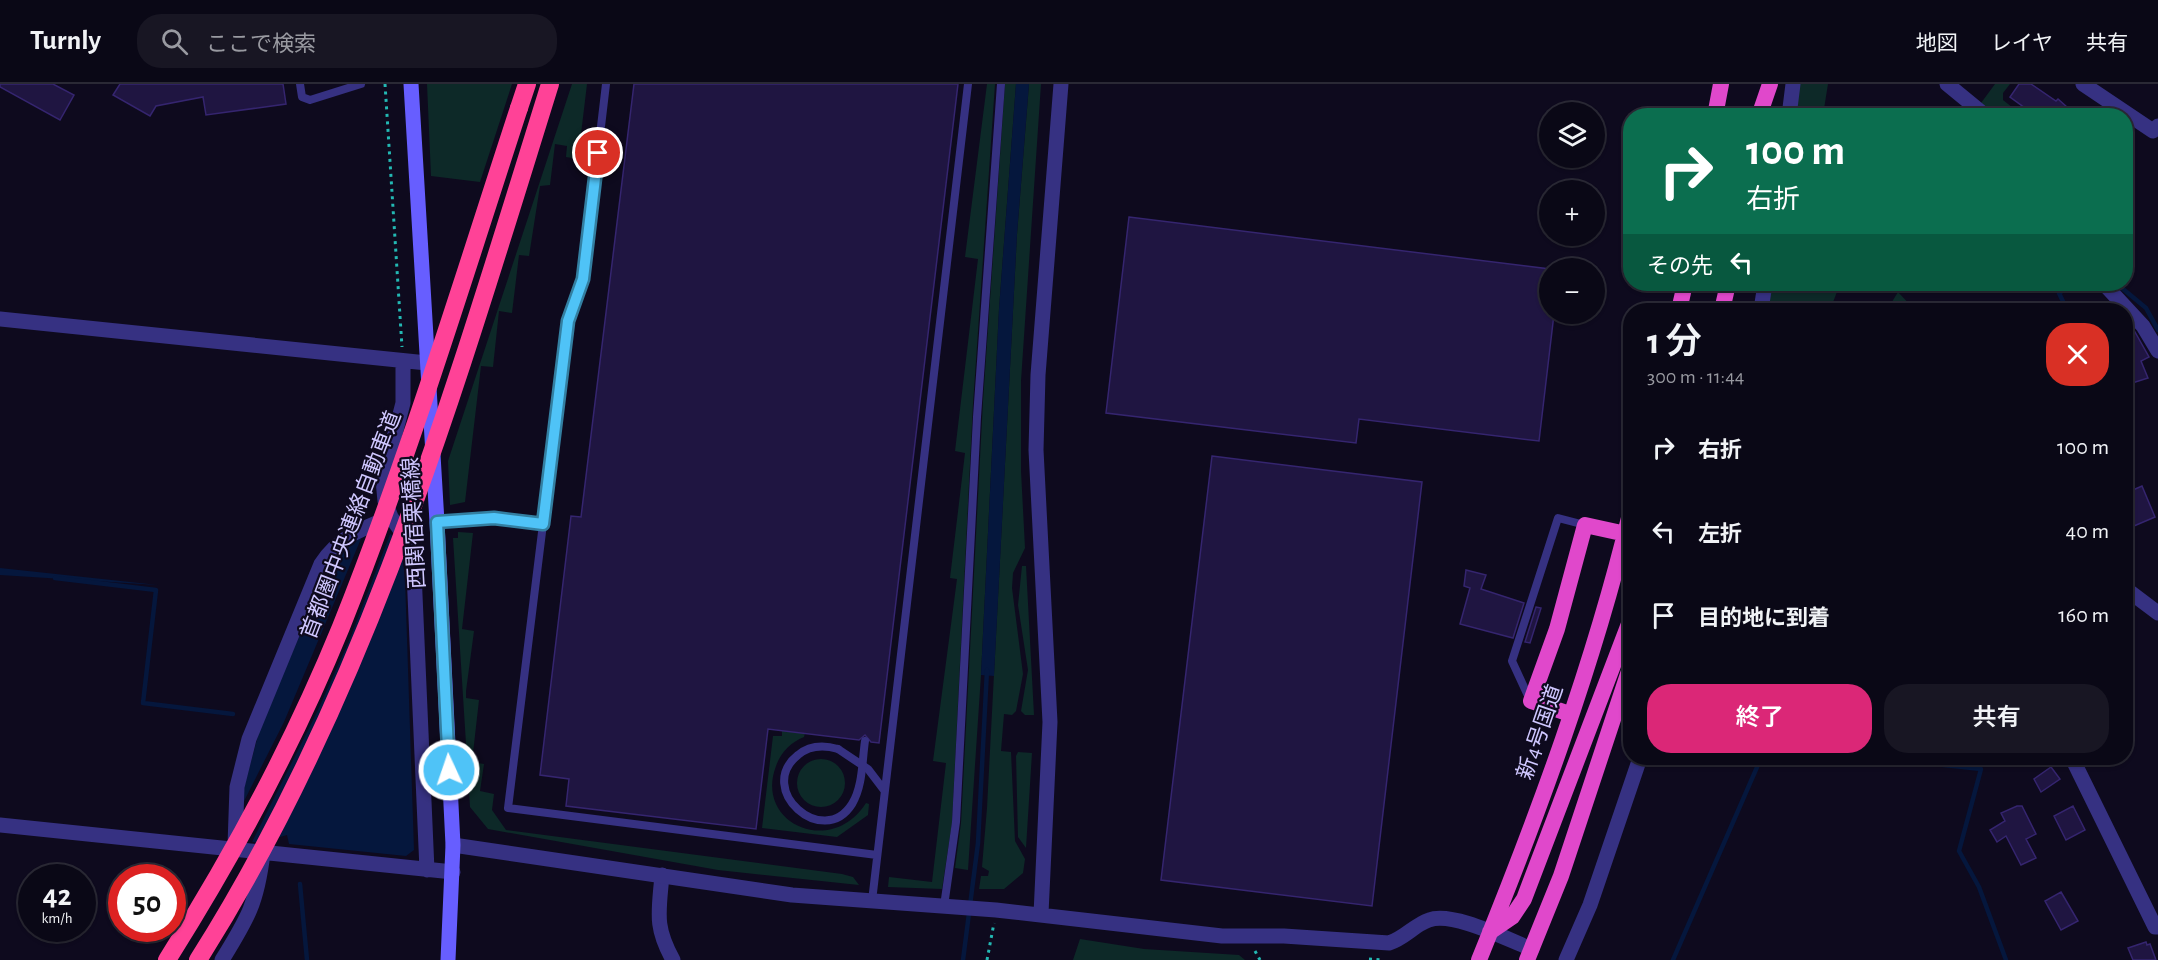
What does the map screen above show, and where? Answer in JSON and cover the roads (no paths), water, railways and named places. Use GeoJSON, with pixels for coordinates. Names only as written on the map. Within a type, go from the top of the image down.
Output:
{"type":"FeatureCollection","features":[{"type":"Feature","properties":{"kind":"highway","name":"首都圏中央連絡自動車道"},"geometry":{"type":"LineString","coordinates":[[167,960],[203,902],[278,765],[340,628],[404,461],[526,84]]}},
{"type":"Feature","properties":{"kind":"highway"},"geometry":{"type":"LineString","coordinates":[[198,960],[226,916],[300,777],[363,638],[427,470],[550,84]]}},
{"type":"Feature","properties":{"kind":"highway"},"geometry":{"type":"LineString","coordinates":[[1708,108],[1710,84]]}},
{"type":"Feature","properties":{"kind":"highway"},"geometry":{"type":"LineString","coordinates":[[1716,108],[1721,84]]}},
{"type":"Feature","properties":{"kind":"highway"},"geometry":{"type":"LineString","coordinates":[[1755,108],[1758,84]]}},
{"type":"Feature","properties":{"kind":"highway"},"geometry":{"type":"LineString","coordinates":[[1762,108],[1770,84]]}},
{"type":"Feature","properties":{"kind":"highway"},"geometry":{"type":"LineString","coordinates":[[1570,714],[1531,701],[1557,629],[1586,525],[1623,533]]}},
{"type":"Feature","properties":{"kind":"highway","name":"新4号国道"},"geometry":{"type":"LineString","coordinates":[[1479,960],[1544,792],[1595,640],[1623,544]]}},
{"type":"Feature","properties":{"kind":"highway"},"geometry":{"type":"LineString","coordinates":[[1490,933],[1512,917],[1524,899],[1623,639]]}},
{"type":"Feature","properties":{"kind":"highway"},"geometry":{"type":"LineString","coordinates":[[1530,954],[1602,759],[1623,691]]}},
{"type":"Feature","properties":{"kind":"main road","name":"西関宿栗橋線"},"geometry":{"type":"LineString","coordinates":[[411,84],[437,522],[453,845],[448,960]]}},
{"type":"Feature","properties":{"kind":"street"},"geometry":{"type":"LineString","coordinates":[[1041,914],[1050,722],[1036,450],[1038,375],[1060,84]]}},
{"type":"Feature","properties":{"kind":"street"},"geometry":{"type":"LineString","coordinates":[[1790,108],[1793,84]]}},
{"type":"Feature","properties":{"kind":"street"},"geometry":{"type":"LineString","coordinates":[[1947,84],[1976,108]]}},
{"type":"Feature","properties":{"kind":"street"},"geometry":{"type":"LineString","coordinates":[[2083,84],[2119,108]]}},
{"type":"Feature","properties":{"kind":"street"},"geometry":{"type":"LineString","coordinates":[[2133,118],[2153,131],[2158,126]]}},
{"type":"Feature","properties":{"kind":"street"},"geometry":{"type":"LineString","coordinates":[[2110,291],[2121,303]]}},
{"type":"Feature","properties":{"kind":"street"},"geometry":{"type":"LineString","coordinates":[[2133,316],[2143,326],[2158,351]]}},
{"type":"Feature","properties":{"kind":"street"},"geometry":{"type":"LineString","coordinates":[[0,319],[427,363]]}},
{"type":"Feature","properties":{"kind":"street"},"geometry":{"type":"LineString","coordinates":[[403,361],[403,403],[383,480],[385,501],[391,517],[408,541],[414,572],[427,870]]}},
{"type":"Feature","properties":{"kind":"street"},"geometry":{"type":"LineString","coordinates":[[235,851],[237,787],[249,739],[321,564],[330,550],[342,539],[391,517]]}},
{"type":"Feature","properties":{"kind":"street"},"geometry":{"type":"LineString","coordinates":[[2133,594],[2158,613]]}},
{"type":"Feature","properties":{"kind":"street"},"geometry":{"type":"LineString","coordinates":[[1566,960],[1590,905],[1638,765]]}},
{"type":"Feature","properties":{"kind":"street"},"geometry":{"type":"LineString","coordinates":[[2075,765],[2155,927],[2158,927]]}},
{"type":"Feature","properties":{"kind":"street"},"geometry":{"type":"LineString","coordinates":[[0,825],[453,872]]}},
{"type":"Feature","properties":{"kind":"street"},"geometry":{"type":"LineString","coordinates":[[453,845],[663,875],[762,892],[1041,914],[1222,936],[1294,937],[1377,944],[1398,940],[1420,924],[1439,918],[1450,918],[1490,933],[1530,954]]}},
{"type":"Feature","properties":{"kind":"street"},"geometry":{"type":"LineString","coordinates":[[222,960],[253,908],[259,890],[263,854]]}},
{"type":"Feature","properties":{"kind":"street"},"geometry":{"type":"LineString","coordinates":[[663,875],[658,923],[663,942],[673,960]]}},
{"type":"Feature","properties":{"kind":"lane"},"geometry":{"type":"LineString","coordinates":[[300,84],[302,97],[310,100],[361,84]]}},
{"type":"Feature","properties":{"kind":"lane"},"geometry":{"type":"LineString","coordinates":[[606,84],[583,279],[568,321],[507,808],[877,855]]}},
{"type":"Feature","properties":{"kind":"lane"},"geometry":{"type":"LineString","coordinates":[[872,902],[968,84]]}},
{"type":"Feature","properties":{"kind":"lane"},"geometry":{"type":"LineString","coordinates":[[944,906],[956,822],[977,417],[1001,84]]}},
{"type":"Feature","properties":{"kind":"lane"},"geometry":{"type":"LineString","coordinates":[[437,522],[494,518],[543,524]]}},
{"type":"Feature","properties":{"kind":"lane"},"geometry":{"type":"LineString","coordinates":[[1531,701],[1512,661],[1558,518],[1586,525]]}},
{"type":"Feature","properties":{"kind":"lane"},"geometry":{"type":"LineString","coordinates":[[865,741],[859,788],[851,805],[843,813],[829,819],[816,820],[804,816],[794,808],[786,790],[785,779],[792,761],[806,750],[815,747],[838,748],[868,769],[884,790]]}},
{"type":"Feature","properties":{"kind":"water"},"geometry":{"type":"Polygon","coordinates":[[[1016,84],[1029,84],[1017,234],[994,676],[981,675],[999,309],[1016,84]]]}},
{"type":"Feature","properties":{"kind":"water"},"geometry":{"type":"Polygon","coordinates":[[[381,528],[388,531],[397,542],[402,556],[405,578],[414,850],[406,856],[289,844],[287,835],[257,843],[236,837],[242,795],[262,721],[333,560],[346,546],[381,528]]]}},
{"type":"Feature","properties":{"kind":"water"},"geometry":{"type":"Polygon","coordinates":[[[0,568],[158,585],[0,575],[0,568]]]}},
{"type":"Feature","properties":{"kind":"waterway"},"geometry":{"type":"LineString","coordinates":[[2062,291],[2059,293],[2064,303]]}},
{"type":"Feature","properties":{"kind":"waterway"},"geometry":{"type":"LineString","coordinates":[[2125,291],[2146,308],[2158,330]]}},
{"type":"Feature","properties":{"kind":"waterway"},"geometry":{"type":"LineString","coordinates":[[55,578],[156,590],[143,703],[233,714]]}},
{"type":"Feature","properties":{"kind":"waterway"},"geometry":{"type":"LineString","coordinates":[[963,960],[978,843],[987,670]]}},
{"type":"Feature","properties":{"kind":"waterway"},"geometry":{"type":"LineString","coordinates":[[1673,960],[1758,765]]}},
{"type":"Feature","properties":{"kind":"waterway"},"geometry":{"type":"LineString","coordinates":[[1944,765],[1981,769],[1959,851],[1979,887],[2006,960]]}},
{"type":"Feature","properties":{"kind":"waterway"},"geometry":{"type":"LineString","coordinates":[[300,884],[307,960]]}}]}
